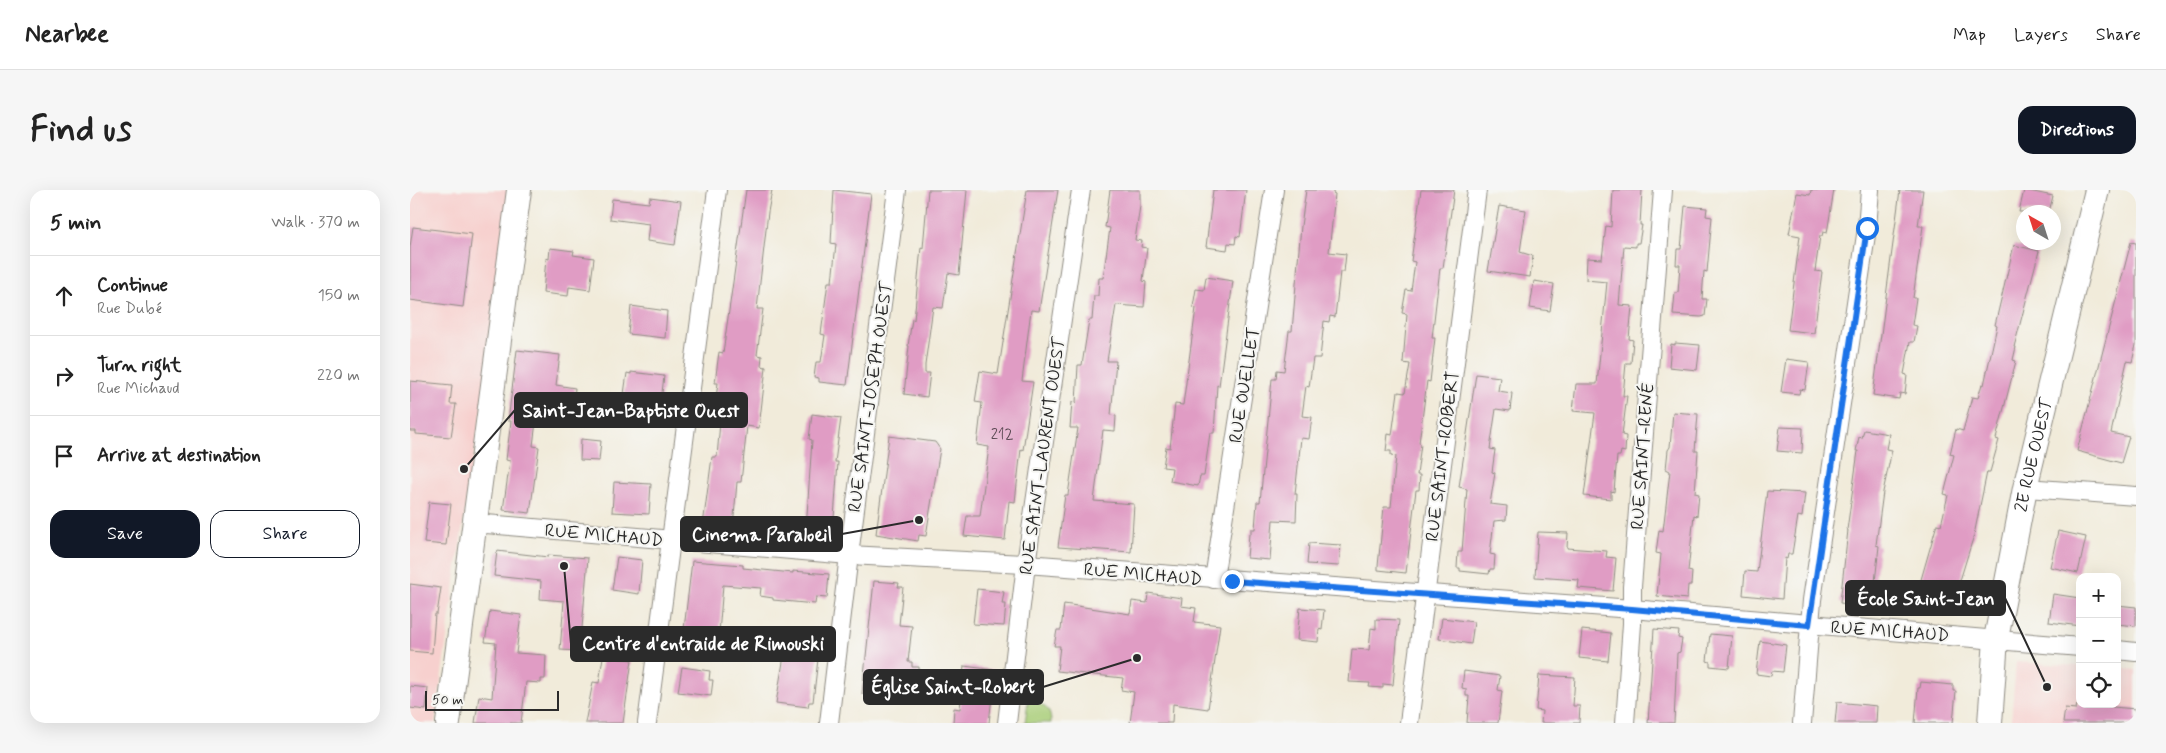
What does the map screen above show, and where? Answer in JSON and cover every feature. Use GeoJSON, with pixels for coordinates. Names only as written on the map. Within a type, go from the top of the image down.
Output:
{"type":"FeatureCollection","features":[{"type":"Feature","properties":{"kind":"street"},"geometry":{"type":"LineString","coordinates":[[448,723],[519,190]]}},
{"type":"Feature","properties":{"kind":"street"},"geometry":{"type":"LineString","coordinates":[[647,723],[717,190]]}},
{"type":"Feature","properties":{"kind":"street","name":"RUE SAINT-JOSEPH OUEST"},"geometry":{"type":"LineString","coordinates":[[829,723],[897,190]]}},
{"type":"Feature","properties":{"kind":"street","name":"RUE SAINT-LAURENT OUEST"},"geometry":{"type":"LineString","coordinates":[[1007,723],[1026,564],[1081,190]]}},
{"type":"Feature","properties":{"kind":"street","name":"RUE OUELLET"},"geometry":{"type":"LineString","coordinates":[[1214,579],[1274,190]]}},
{"type":"Feature","properties":{"kind":"street","name":"RUE SAINT-ROBERT"},"geometry":{"type":"LineString","coordinates":[[1409,723],[1477,190]]}},
{"type":"Feature","properties":{"kind":"street","name":"RUE SAINT-RENÉ"},"geometry":{"type":"LineString","coordinates":[[1625,723],[1632,587],[1663,190]]}},
{"type":"Feature","properties":{"kind":"street"},"geometry":{"type":"LineString","coordinates":[[1802,723],[1809,625],[1867,228],[1870,190]]}},
{"type":"Feature","properties":{"kind":"street","name":"2E RUE OUEST"},"geometry":{"type":"LineString","coordinates":[[1990,723],[1996,639],[2024,488],[2097,190]]}},
{"type":"Feature","properties":{"kind":"street"},"geometry":{"type":"LineString","coordinates":[[2024,488],[2136,496]]}},
{"type":"Feature","properties":{"kind":"street","name":"RUE MICHAUD"},"geometry":{"type":"LineString","coordinates":[[474,523],[849,555],[1026,564],[1632,609],[2076,647]]}},
{"type":"Feature","properties":{"kind":"street"},"geometry":{"type":"LineString","coordinates":[[2121,650],[2136,652]]}},
{"type":"Feature","properties":{"kind":"shaded area"},"geometry":{"type":"Polygon","coordinates":[[[410,190],[520,190],[468,488],[435,723],[410,723],[410,190]]]}},
{"type":"Feature","properties":{"kind":"shaded area"},"geometry":{"type":"Polygon","coordinates":[[[2016,662],[2076,666],[2076,708],[2121,708],[2121,668],[2136,670],[2136,723],[2011,723],[2016,662]]]}},
{"type":"Feature","properties":{"kind":"green space"},"geometry":{"type":"Polygon","coordinates":[[[1028,701],[1045,707],[1051,718],[1051,723],[1025,723],[1028,701]]]}},
{"type":"Feature","properties":{"kind":"building"},"geometry":{"type":"Polygon","coordinates":[[[746,190],[772,190],[757,309],[763,309],[757,355],[762,356],[761,366],[766,367],[759,428],[747,426],[741,482],[737,482],[733,528],[703,525],[712,457],[717,457],[720,422],[718,422],[719,414],[714,413],[718,383],[715,383],[719,352],[723,353],[746,190]]]}},
{"type":"Feature","properties":{"kind":"building"},"geometry":{"type":"Polygon","coordinates":[[[834,190],[871,194],[847,385],[819,382],[819,378],[814,377],[816,362],[821,362],[825,335],[821,334],[828,282],[832,282],[836,244],[831,243],[834,190]]]}},
{"type":"Feature","properties":{"kind":"building"},"geometry":{"type":"Polygon","coordinates":[[[928,190],[967,190],[959,275],[948,273],[943,308],[933,307],[925,365],[925,373],[930,373],[927,397],[904,394],[908,346],[912,319],[914,320],[921,247],[923,248],[928,190]]]}},
{"type":"Feature","properties":{"kind":"building"},"geometry":{"type":"Polygon","coordinates":[[[1027,190],[1058,190],[1039,311],[1031,310],[1022,381],[1033,382],[1023,450],[1021,449],[1015,502],[1009,501],[1005,540],[964,536],[967,516],[980,516],[989,447],[977,445],[982,403],[975,402],[980,371],[998,374],[1027,190]]]}},
{"type":"Feature","properties":{"kind":"building"},"geometry":{"type":"Polygon","coordinates":[[[1110,190],[1140,190],[1140,206],[1135,240],[1142,241],[1141,247],[1147,248],[1143,281],[1146,282],[1144,307],[1116,305],[1107,361],[1116,361],[1111,415],[1116,416],[1115,431],[1103,430],[1094,501],[1134,504],[1131,552],[1058,547],[1065,495],[1068,495],[1078,428],[1070,428],[1072,402],[1076,403],[1078,365],[1082,365],[1089,320],[1092,320],[1094,296],[1098,296],[1099,278],[1103,278],[1110,228],[1105,227],[1110,190]]]}},
{"type":"Feature","properties":{"kind":"building"},"geometry":{"type":"Polygon","coordinates":[[[1213,190],[1246,190],[1240,237],[1236,236],[1235,244],[1228,243],[1227,250],[1206,247],[1213,190]]]}},
{"type":"Feature","properties":{"kind":"building"},"geometry":{"type":"Polygon","coordinates":[[[1306,190],[1333,190],[1335,194],[1329,252],[1346,254],[1344,272],[1340,272],[1335,317],[1330,316],[1329,322],[1324,321],[1320,358],[1313,358],[1309,387],[1306,386],[1302,416],[1312,417],[1309,439],[1301,438],[1295,494],[1297,494],[1296,521],[1273,520],[1270,560],[1247,558],[1249,534],[1251,534],[1251,529],[1255,529],[1257,502],[1260,502],[1272,379],[1276,379],[1277,370],[1284,371],[1289,331],[1292,331],[1306,190]]]}},
{"type":"Feature","properties":{"kind":"building"},"geometry":{"type":"Polygon","coordinates":[[[1421,190],[1454,190],[1443,268],[1440,268],[1432,338],[1435,338],[1430,382],[1427,381],[1419,443],[1421,444],[1417,475],[1420,475],[1419,490],[1416,490],[1406,573],[1378,570],[1378,566],[1384,507],[1391,507],[1396,456],[1391,455],[1391,451],[1386,451],[1388,434],[1392,435],[1398,392],[1405,393],[1410,364],[1403,363],[1407,314],[1402,313],[1406,290],[1411,291],[1415,262],[1411,261],[1421,190]]]}},
{"type":"Feature","properties":{"kind":"building"},"geometry":{"type":"Polygon","coordinates":[[[1613,190],[1642,190],[1640,225],[1642,225],[1639,243],[1636,243],[1636,247],[1624,246],[1619,305],[1632,306],[1629,339],[1633,340],[1631,363],[1626,363],[1623,396],[1627,396],[1622,435],[1626,436],[1625,452],[1621,451],[1620,456],[1617,456],[1614,492],[1611,491],[1611,499],[1584,496],[1595,413],[1573,411],[1576,384],[1597,384],[1607,282],[1586,280],[1587,258],[1602,259],[1606,226],[1611,227],[1613,190]]]}},
{"type":"Feature","properties":{"kind":"building"},"geometry":{"type":"Polygon","coordinates":[[[1811,190],[1834,190],[1827,233],[1823,232],[1822,236],[1820,236],[1815,271],[1822,272],[1814,333],[1788,330],[1800,236],[1789,234],[1797,193],[1810,195],[1811,190]]]}},
{"type":"Feature","properties":{"kind":"building"},"geometry":{"type":"Polygon","coordinates":[[[1900,190],[1923,190],[1918,226],[1923,226],[1913,298],[1916,298],[1912,325],[1917,326],[1914,342],[1910,342],[1904,374],[1907,375],[1905,394],[1900,393],[1899,399],[1873,395],[1900,190]]]}},
{"type":"Feature","properties":{"kind":"building"},"geometry":{"type":"Polygon","coordinates":[[[2024,190],[2053,196],[2051,205],[2021,205],[2024,190]]]}},
{"type":"Feature","properties":{"kind":"building"},"geometry":{"type":"Polygon","coordinates":[[[650,197],[681,201],[675,245],[647,241],[649,224],[610,219],[612,199],[649,203],[650,197]]]}},
{"type":"Feature","properties":{"kind":"building"},"geometry":{"type":"Polygon","coordinates":[[[1499,206],[1526,210],[1520,252],[1533,256],[1530,277],[1488,271],[1499,206]]]}},
{"type":"Feature","properties":{"kind":"building"},"geometry":{"type":"Polygon","coordinates":[[[1685,206],[1707,208],[1706,216],[1712,217],[1707,272],[1704,271],[1702,299],[1707,299],[1705,316],[1701,317],[1673,315],[1675,293],[1678,293],[1680,265],[1676,265],[1677,249],[1681,249],[1685,206]]]}},
{"type":"Feature","properties":{"kind":"building"},"geometry":{"type":"Polygon","coordinates":[[[413,227],[472,234],[463,307],[410,300],[410,247],[413,227]]]}},
{"type":"Feature","properties":{"kind":"building"},"geometry":{"type":"Polygon","coordinates":[[[2131,242],[2136,243],[2136,345],[2132,362],[2127,361],[2111,433],[2129,437],[2121,463],[2077,451],[2131,242]]]}},
{"type":"Feature","properties":{"kind":"building"},"geometry":{"type":"Polygon","coordinates":[[[2014,245],[2016,245],[2016,250],[2039,251],[2014,347],[2016,347],[2013,360],[2016,361],[1996,439],[1999,440],[1990,472],[1987,472],[1974,535],[1958,587],[1966,588],[1964,610],[1916,607],[1918,590],[1937,524],[1941,525],[1948,495],[1944,494],[1954,455],[1950,454],[1956,429],[1963,431],[1972,397],[1978,398],[1982,384],[1984,385],[1997,326],[1995,325],[2014,245]]]}},
{"type":"Feature","properties":{"kind":"building"},"geometry":{"type":"Polygon","coordinates":[[[550,248],[574,251],[573,255],[594,258],[590,290],[569,287],[568,296],[543,293],[546,258],[549,259],[550,248]]]}},
{"type":"Feature","properties":{"kind":"building"},"geometry":{"type":"Polygon","coordinates":[[[1206,277],[1233,281],[1219,386],[1217,385],[1214,433],[1210,433],[1204,476],[1200,476],[1198,486],[1170,481],[1172,468],[1163,467],[1166,447],[1170,448],[1175,404],[1183,405],[1196,308],[1193,307],[1196,289],[1204,290],[1206,277]]]}},
{"type":"Feature","properties":{"kind":"building"},"geometry":{"type":"Polygon","coordinates":[[[1534,281],[1554,284],[1550,311],[1530,308],[1534,281]]]}},
{"type":"Feature","properties":{"kind":"building"},"geometry":{"type":"Polygon","coordinates":[[[631,306],[667,311],[665,338],[628,334],[631,306]]]}},
{"type":"Feature","properties":{"kind":"building"},"geometry":{"type":"Polygon","coordinates":[[[1675,343],[1700,345],[1697,370],[1669,367],[1671,344],[1675,345],[1675,343]]]}},
{"type":"Feature","properties":{"kind":"building"},"geometry":{"type":"Polygon","coordinates":[[[517,350],[560,355],[556,385],[575,388],[573,409],[538,405],[533,446],[539,447],[530,513],[503,510],[510,461],[506,460],[511,421],[508,421],[517,350]]]}},
{"type":"Feature","properties":{"kind":"building"},"geometry":{"type":"Polygon","coordinates":[[[1786,359],[1809,362],[1805,390],[1800,389],[1799,394],[1781,392],[1786,359]]]}},
{"type":"Feature","properties":{"kind":"building"},"geometry":{"type":"Polygon","coordinates":[[[631,372],[664,376],[661,401],[629,398],[629,395],[624,394],[627,373],[631,374],[631,372]]]}},
{"type":"Feature","properties":{"kind":"building"},"geometry":{"type":"Polygon","coordinates":[[[1476,374],[1500,377],[1498,391],[1512,393],[1510,411],[1496,409],[1490,449],[1495,450],[1492,472],[1495,473],[1490,504],[1507,506],[1506,520],[1494,521],[1490,554],[1495,555],[1494,569],[1490,569],[1489,574],[1460,571],[1460,568],[1457,568],[1458,552],[1462,552],[1467,489],[1459,487],[1476,374]]]}},
{"type":"Feature","properties":{"kind":"building"},"geometry":{"type":"Polygon","coordinates":[[[410,381],[452,385],[450,404],[456,404],[451,437],[416,434],[416,431],[410,431],[410,381]]]}},
{"type":"Feature","properties":{"kind":"building"},"geometry":{"type":"Polygon","coordinates":[[[1673,412],[1698,414],[1695,451],[1698,451],[1695,493],[1699,494],[1697,516],[1694,515],[1688,571],[1692,572],[1691,585],[1688,585],[1687,599],[1657,596],[1661,554],[1656,553],[1659,530],[1663,531],[1670,471],[1666,469],[1673,412]]]}},
{"type":"Feature","properties":{"kind":"building"},"geometry":{"type":"Polygon","coordinates":[[[812,414],[841,418],[835,462],[838,462],[833,532],[806,530],[812,440],[809,439],[812,414]]]}},
{"type":"Feature","properties":{"kind":"building"},"geometry":{"type":"Polygon","coordinates":[[[1780,427],[1803,428],[1802,453],[1777,451],[1780,427]]]}},
{"type":"Feature","properties":{"kind":"building"},"geometry":{"type":"Polygon","coordinates":[[[1864,430],[1889,434],[1886,449],[1892,450],[1883,492],[1876,545],[1879,546],[1875,582],[1885,584],[1882,608],[1840,603],[1847,530],[1858,451],[1856,451],[1859,437],[1862,438],[1864,430]]]}},
{"type":"Feature","properties":{"kind":"building"},"geometry":{"type":"Polygon","coordinates":[[[889,436],[935,442],[940,449],[926,536],[919,535],[918,541],[876,534],[889,436]]]}},
{"type":"Feature","properties":{"kind":"building"},"geometry":{"type":"Polygon","coordinates":[[[581,439],[601,441],[599,461],[580,460],[581,439]]]}},
{"type":"Feature","properties":{"kind":"building"},"geometry":{"type":"Polygon","coordinates":[[[614,482],[651,484],[649,514],[612,512],[614,482]]]}},
{"type":"Feature","properties":{"kind":"building"},"geometry":{"type":"Polygon","coordinates":[[[1767,491],[1805,493],[1802,517],[1798,516],[1792,554],[1788,554],[1787,559],[1785,558],[1782,599],[1743,595],[1745,571],[1757,572],[1767,491]]]}},
{"type":"Feature","properties":{"kind":"building"},"geometry":{"type":"Polygon","coordinates":[[[429,502],[451,504],[446,545],[424,543],[429,502]]]}},
{"type":"Feature","properties":{"kind":"building"},"geometry":{"type":"Polygon","coordinates":[[[2058,531],[2086,537],[2078,573],[2050,567],[2058,531]]]}},
{"type":"Feature","properties":{"kind":"building"},"geometry":{"type":"Polygon","coordinates":[[[1538,532],[1568,533],[1567,548],[1607,551],[1606,557],[1616,558],[1613,591],[1578,588],[1579,580],[1535,577],[1538,532]]]}},
{"type":"Feature","properties":{"kind":"building"},"geometry":{"type":"Polygon","coordinates":[[[1309,543],[1341,545],[1339,566],[1307,564],[1309,543]]]}},
{"type":"Feature","properties":{"kind":"building"},"geometry":{"type":"Polygon","coordinates":[[[497,551],[548,557],[548,555],[588,558],[580,651],[560,650],[564,601],[540,599],[541,581],[494,576],[497,551]]]}},
{"type":"Feature","properties":{"kind":"building"},"geometry":{"type":"Polygon","coordinates":[[[617,557],[642,560],[639,594],[612,590],[617,557]]]}},
{"type":"Feature","properties":{"kind":"building"},"geometry":{"type":"Polygon","coordinates":[[[692,561],[743,565],[743,568],[793,573],[793,571],[829,574],[827,598],[816,597],[815,604],[773,600],[773,598],[760,596],[761,588],[723,585],[719,633],[684,629],[692,561]]]}},
{"type":"Feature","properties":{"kind":"building"},"geometry":{"type":"Polygon","coordinates":[[[874,581],[899,583],[898,587],[903,587],[899,625],[912,626],[908,662],[912,662],[912,667],[919,667],[917,698],[862,694],[874,581]]]}},
{"type":"Feature","properties":{"kind":"building"},"geometry":{"type":"Polygon","coordinates":[[[410,584],[441,588],[437,614],[435,614],[432,653],[410,651],[410,584]]]}},
{"type":"Feature","properties":{"kind":"building"},"geometry":{"type":"Polygon","coordinates":[[[977,589],[1004,592],[1002,604],[1006,604],[1004,626],[973,624],[977,589]]]}},
{"type":"Feature","properties":{"kind":"building"},"geometry":{"type":"Polygon","coordinates":[[[1148,593],[1182,598],[1181,606],[1196,608],[1194,622],[1220,625],[1208,709],[1173,704],[1172,723],[1130,723],[1134,692],[1121,690],[1123,678],[1057,671],[1060,646],[1054,646],[1057,630],[1061,630],[1064,604],[1130,614],[1132,601],[1147,603],[1148,593]]]}},
{"type":"Feature","properties":{"kind":"building"},"geometry":{"type":"Polygon","coordinates":[[[2053,594],[2076,597],[2076,625],[2049,622],[2053,594]]]}},
{"type":"Feature","properties":{"kind":"building"},"geometry":{"type":"Polygon","coordinates":[[[2121,605],[2136,607],[2136,626],[2121,624],[2121,605]]]}},
{"type":"Feature","properties":{"kind":"building"},"geometry":{"type":"Polygon","coordinates":[[[1300,608],[1324,610],[1322,630],[1319,629],[1318,642],[1297,640],[1300,608]]]}},
{"type":"Feature","properties":{"kind":"building"},"geometry":{"type":"Polygon","coordinates":[[[490,611],[521,615],[516,653],[546,655],[545,679],[541,679],[541,683],[526,682],[521,723],[475,723],[479,696],[492,698],[496,643],[485,642],[490,611]]]}},
{"type":"Feature","properties":{"kind":"building"},"geometry":{"type":"Polygon","coordinates":[[[1442,618],[1474,622],[1471,644],[1439,639],[1442,618]]]}},
{"type":"Feature","properties":{"kind":"building"},"geometry":{"type":"Polygon","coordinates":[[[1376,619],[1399,620],[1393,685],[1383,684],[1383,688],[1369,687],[1370,683],[1349,682],[1352,649],[1369,650],[1371,628],[1376,629],[1376,619]]]}},
{"type":"Feature","properties":{"kind":"building"},"geometry":{"type":"Polygon","coordinates":[[[785,629],[821,633],[813,702],[809,702],[808,707],[776,703],[784,656],[785,629]]]}},
{"type":"Feature","properties":{"kind":"building"},"geometry":{"type":"Polygon","coordinates":[[[1654,629],[1679,631],[1678,638],[1682,639],[1680,652],[1677,653],[1674,723],[1648,723],[1654,629]]]}},
{"type":"Feature","properties":{"kind":"building"},"geometry":{"type":"Polygon","coordinates":[[[1582,630],[1611,633],[1608,661],[1579,658],[1582,630]]]}},
{"type":"Feature","properties":{"kind":"building"},"geometry":{"type":"Polygon","coordinates":[[[1710,634],[1732,636],[1729,668],[1710,666],[1710,662],[1707,661],[1710,634]]]}},
{"type":"Feature","properties":{"kind":"building"},"geometry":{"type":"Polygon","coordinates":[[[1760,641],[1786,645],[1783,672],[1772,671],[1771,676],[1756,674],[1760,641]]]}},
{"type":"Feature","properties":{"kind":"building"},"geometry":{"type":"Polygon","coordinates":[[[603,657],[632,660],[623,723],[585,723],[593,682],[599,683],[603,657]]]}},
{"type":"Feature","properties":{"kind":"building"},"geometry":{"type":"Polygon","coordinates":[[[964,666],[995,670],[989,723],[953,723],[954,708],[960,709],[964,666]]]}},
{"type":"Feature","properties":{"kind":"building"},"geometry":{"type":"Polygon","coordinates":[[[682,667],[710,671],[709,680],[713,680],[711,696],[678,692],[682,667]]]}},
{"type":"Feature","properties":{"kind":"building"},"geometry":{"type":"Polygon","coordinates":[[[1464,671],[1500,676],[1498,690],[1502,691],[1498,723],[1467,723],[1469,696],[1466,696],[1466,689],[1462,688],[1464,671]]]}},
{"type":"Feature","properties":{"kind":"building"},"geometry":{"type":"Polygon","coordinates":[[[1539,675],[1575,677],[1573,706],[1580,706],[1579,723],[1541,723],[1542,711],[1536,710],[1539,675]]]}},
{"type":"Feature","properties":{"kind":"building"},"geometry":{"type":"Polygon","coordinates":[[[1921,682],[1953,685],[1953,691],[1956,691],[1953,723],[1915,723],[1918,688],[1920,688],[1921,682]]]}},
{"type":"Feature","properties":{"kind":"building"},"geometry":{"type":"Polygon","coordinates":[[[410,686],[428,688],[426,710],[410,708],[410,686]]]}},
{"type":"Feature","properties":{"kind":"building"},"geometry":{"type":"Polygon","coordinates":[[[1837,702],[1877,706],[1876,723],[1835,723],[1837,702]]]}},
{"type":"Feature","properties":{"kind":"building"},"geometry":{"type":"Polygon","coordinates":[[[2065,708],[2136,709],[2136,723],[2063,723],[2065,708]]]}},
{"type":"Feature","properties":{"kind":"place","name":"Saint-Jean-Baptiste Ouest"},"geometry":{"type":"Point","coordinates":[464,469]}},
{"type":"Feature","properties":{"kind":"place","name":"Cinema Paraloeil"},"geometry":{"type":"Point","coordinates":[919,520]}},
{"type":"Feature","properties":{"kind":"place","name":"Centre d'entraide de Rimouski"},"geometry":{"type":"Point","coordinates":[564,566]}},
{"type":"Feature","properties":{"kind":"place","name":"Église Saint-Robert"},"geometry":{"type":"Point","coordinates":[1137,658]}},
{"type":"Feature","properties":{"kind":"place","name":"École Saint-Jean"},"geometry":{"type":"Point","coordinates":[2047,687]}},
{"type":"Feature","properties":{"kind":"route"},"geometry":{"type":"LineString","coordinates":[[1232,581],[1632,609],[1809,625],[1867,228]]}}]}
